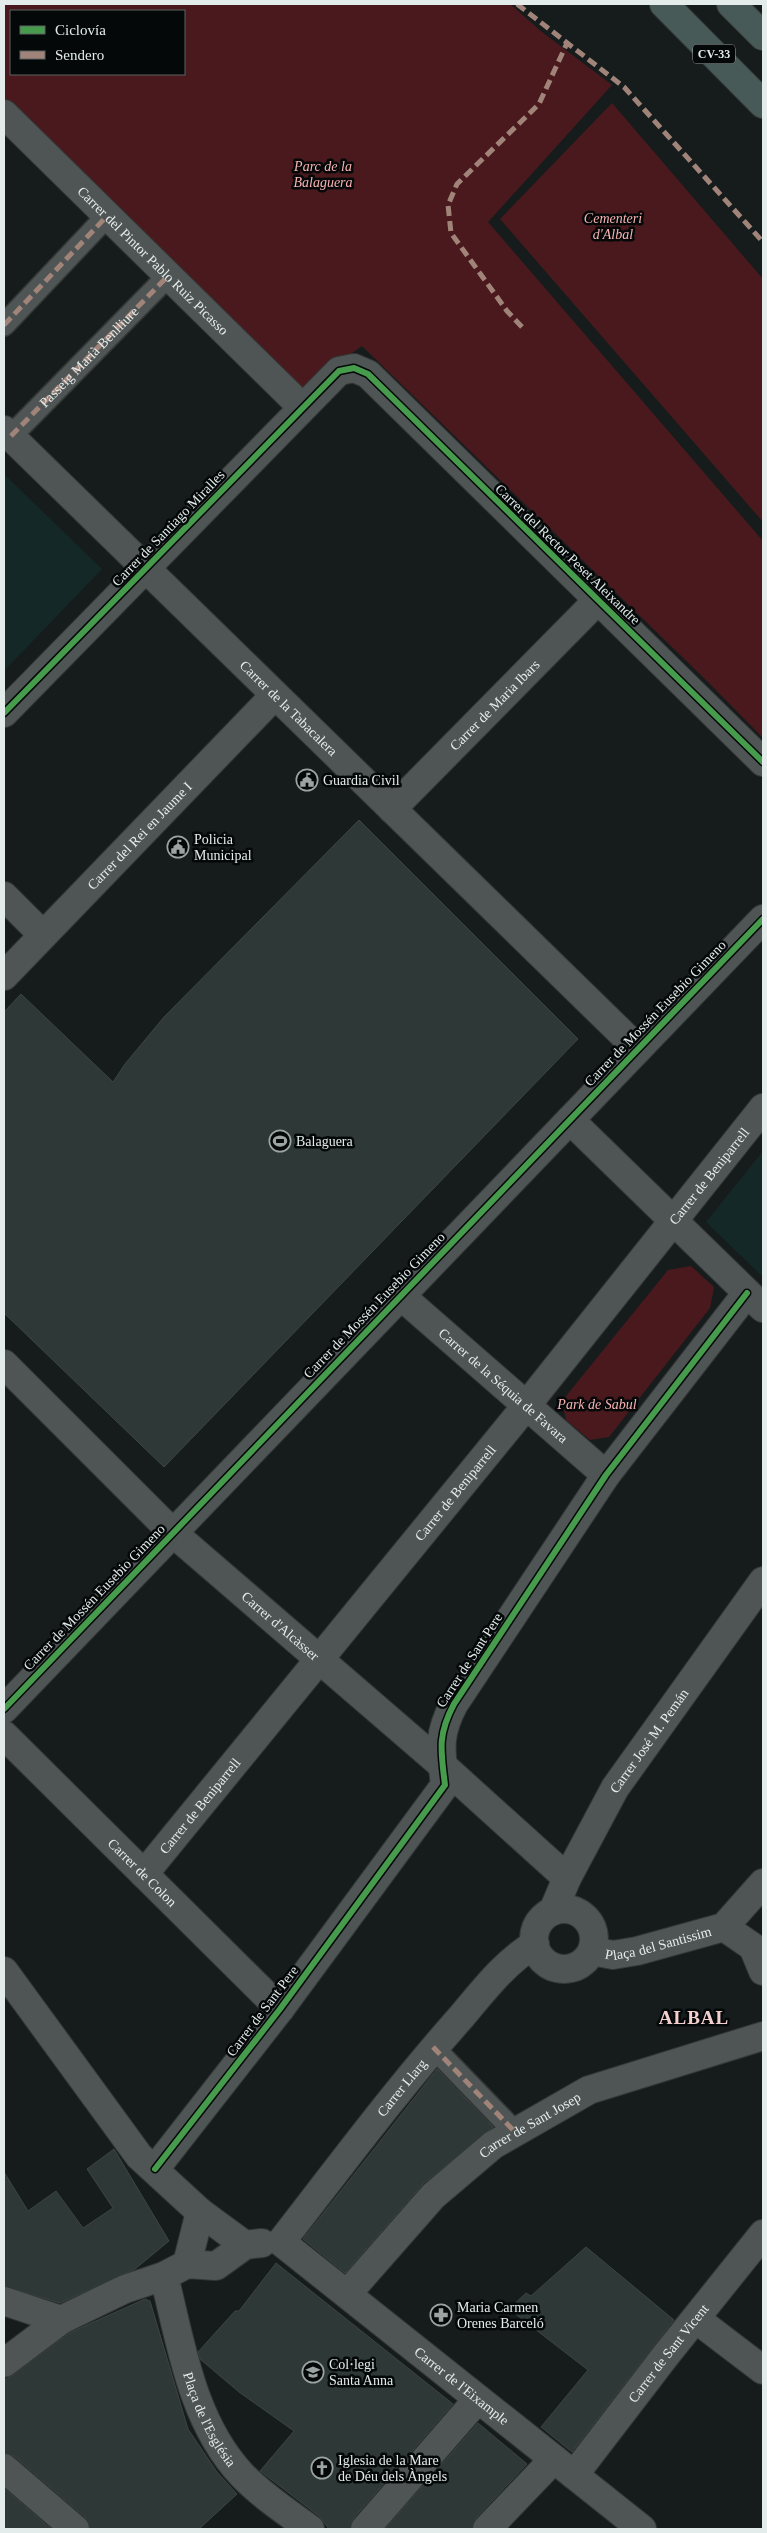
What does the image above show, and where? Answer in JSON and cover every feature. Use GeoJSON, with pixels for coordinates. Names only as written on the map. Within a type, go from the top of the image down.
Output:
{"type":"FeatureCollection","features":[{"type":"Feature","properties":{"kind":"highway","name":"CV-33"},"geometry":{"type":"LineString","coordinates":[[664,4],[763,104]]}},
{"type":"Feature","properties":{"kind":"highway"},"geometry":{"type":"LineString","coordinates":[[731,4],[763,36]]}},
{"type":"Feature","properties":{"kind":"street","name":"Carrer del Pintor Pablo Ruiz Picasso"},"geometry":{"type":"LineString","coordinates":[[4,114],[302,407]]}},
{"type":"Feature","properties":{"kind":"street"},"geometry":{"type":"LineString","coordinates":[[4,325],[108,216]]}},
{"type":"Feature","properties":{"kind":"street","name":"Passeig Marià Benlliure"},"geometry":{"type":"LineString","coordinates":[[7,433],[168,276]]}},
{"type":"Feature","properties":{"kind":"street","name":"Carrer de Santiago Miralles"},"geometry":{"type":"LineString","coordinates":[[4,713],[302,407],[339,371],[354,368]]}},
{"type":"Feature","properties":{"kind":"street","name":"Carrer del Rector Peset Aleixandre"},"geometry":{"type":"LineString","coordinates":[[354,368],[368,374],[763,762]]}},
{"type":"Feature","properties":{"kind":"street","name":"Carrer de la Tabacalera"},"geometry":{"type":"LineString","coordinates":[[7,433],[638,1049]]}},
{"type":"Feature","properties":{"kind":"street","name":"Carrer de Maria Ibars"},"geometry":{"type":"LineString","coordinates":[[392,809],[598,600]]}},
{"type":"Feature","properties":{"kind":"street","name":"Carrer del Rei en Jaume I"},"geometry":{"type":"LineString","coordinates":[[4,976],[275,695]]}},
{"type":"Feature","properties":{"kind":"street"},"geometry":{"type":"LineString","coordinates":[[4,896],[43,934]]}},
{"type":"Feature","properties":{"kind":"street","name":"Carrer de Mossén Eusebio Gimeno"},"geometry":{"type":"LineString","coordinates":[[4,1709],[763,919]]}},
{"type":"Feature","properties":{"kind":"street","name":"Carrer de Beniparrell"},"geometry":{"type":"LineString","coordinates":[[144,1874],[526,1406],[763,1108]]}},
{"type":"Feature","properties":{"kind":"street"},"geometry":{"type":"LineString","coordinates":[[570,1120],[755,1300]]}},
{"type":"Feature","properties":{"kind":"street","name":"Carrer de la Séquia de Favara"},"geometry":{"type":"LineString","coordinates":[[401,1296],[606,1475]]}},
{"type":"Feature","properties":{"kind":"street","name":"Carrer de Sant Pere"},"geometry":{"type":"LineString","coordinates":[[155,2169],[280,2009],[445,1785],[440,1742],[445,1720],[606,1475],[755,1300]]}},
{"type":"Feature","properties":{"kind":"street","name":"Carrer d'Alcàsser"},"geometry":{"type":"LineString","coordinates":[[4,1364],[173,1533],[443,1766],[567,1878]]}},
{"type":"Feature","properties":{"kind":"street","name":"Carrer José M. Pemán"},"geometry":{"type":"LineString","coordinates":[[553,1911],[567,1878],[615,1788],[763,1581]]}},
{"type":"Feature","properties":{"kind":"street","name":"Carrer de Colon"},"geometry":{"type":"LineString","coordinates":[[4,1735],[280,2009]]}},
{"type":"Feature","properties":{"kind":"street"},"geometry":{"type":"LineString","coordinates":[[760,1953],[724,1927],[763,1883]]}},
{"type":"Feature","properties":{"kind":"street"},"geometry":{"type":"LineString","coordinates":[[535,1944],[538,1924],[553,1911]]}},
{"type":"Feature","properties":{"kind":"street","name":"Plaça del Santissim"},"geometry":{"type":"LineString","coordinates":[[535,1944],[544,1961],[561,1969],[579,1965],[592,1951],[594,1941],[589,1922],[573,1911],[553,1911]]}},
{"type":"Feature","properties":{"kind":"street","name":"Plaça del Santissim"},"geometry":{"type":"LineString","coordinates":[[592,1951],[613,1955],[637,1951],[724,1927]]}},
{"type":"Feature","properties":{"kind":"street","name":"Carrer Llarg"},"geometry":{"type":"LineString","coordinates":[[281,2242],[434,2047],[504,1968],[518,1954],[535,1944]]}},
{"type":"Feature","properties":{"kind":"street"},"geometry":{"type":"LineString","coordinates":[[4,1971],[139,2156],[200,2212],[245,2245]]}},
{"type":"Feature","properties":{"kind":"street","name":"Carrer de Sant Josep"},"geometry":{"type":"LineString","coordinates":[[347,2294],[433,2196],[493,2145],[588,2090],[763,2036]]}},
{"type":"Feature","properties":{"kind":"street"},"geometry":{"type":"LineString","coordinates":[[434,2047],[515,2132]]}},
{"type":"Feature","properties":{"kind":"street"},"geometry":{"type":"LineString","coordinates":[[175,2270],[200,2212]]}},
{"type":"Feature","properties":{"kind":"street","name":"Carrer de Sant Vicent"},"geometry":{"type":"LineString","coordinates":[[487,2529],[564,2467],[696,2319],[763,2234]]}},
{"type":"Feature","properties":{"kind":"street"},"geometry":{"type":"LineString","coordinates":[[4,2363],[61,2320],[125,2289],[175,2270],[216,2266],[245,2245],[281,2242]]}},
{"type":"Feature","properties":{"kind":"street","name":"Carrer de l'Eixample"},"geometry":{"type":"LineString","coordinates":[[281,2242],[564,2467],[636,2527]]}},
{"type":"Feature","properties":{"kind":"street","name":"Plaça de l'Església"},"geometry":{"type":"LineString","coordinates":[[175,2270],[205,2422],[221,2448],[242,2474],[264,2495],[310,2529]]}},
{"type":"Feature","properties":{"kind":"street"},"geometry":{"type":"LineString","coordinates":[[4,2301],[61,2320]]}},
{"type":"Feature","properties":{"kind":"street"},"geometry":{"type":"LineString","coordinates":[[696,2319],[763,2370]]}},
{"type":"Feature","properties":{"kind":"street"},"geometry":{"type":"LineString","coordinates":[[365,2529],[478,2399]]}},
{"type":"Feature","properties":{"kind":"street"},"geometry":{"type":"LineString","coordinates":[[4,2468],[75,2529]]}},
{"type":"Feature","properties":{"kind":"shaded area"},"geometry":{"type":"Polygon","coordinates":[[[4,474],[102,569],[4,671],[4,474]]]}},
{"type":"Feature","properties":{"kind":"shaded area"},"geometry":{"type":"Polygon","coordinates":[[[763,1151],[763,1277],[706,1222],[763,1151]]]}},
{"type":"Feature","properties":{"kind":"green space","name":"Parc de la Balaguera"},"geometry":{"type":"Polygon","coordinates":[[[4,4],[510,4],[542,32],[612,85],[488,222],[763,541],[763,738],[709,683],[362,346],[299,390],[4,101],[4,4]]]}},
{"type":"Feature","properties":{"kind":"green space","name":"Cementeri d'Albal"},"geometry":{"type":"Polygon","coordinates":[[[612,103],[763,279],[763,522],[500,219],[612,103]]]}},
{"type":"Feature","properties":{"kind":"green space","name":"Park de Sabul"},"geometry":{"type":"Polygon","coordinates":[[[691,1266],[714,1287],[710,1308],[609,1437],[590,1440],[566,1420],[562,1401],[668,1270],[691,1266]]]}},
{"type":"Feature","properties":{"kind":"building","name":"Balaguera"},"geometry":{"type":"Polygon","coordinates":[[[359,820],[578,1039],[164,1467],[4,1313],[4,1012],[21,994],[113,1082],[125,1064],[164,1017],[359,820]]]}},
{"type":"Feature","properties":{"kind":"building"},"geometry":{"type":"Polygon","coordinates":[[[437,2069],[493,2127],[423,2184],[345,2273],[303,2239],[437,2069]]]}},
{"type":"Feature","properties":{"kind":"building"},"geometry":{"type":"Polygon","coordinates":[[[114,2149],[169,2241],[135,2269],[60,2303],[4,2286],[4,2172],[28,2211],[56,2191],[83,2228],[113,2208],[87,2169],[114,2149]]]}},
{"type":"Feature","properties":{"kind":"building"},"geometry":{"type":"Polygon","coordinates":[[[586,2247],[674,2320],[572,2452],[541,2427],[588,2370],[509,2309],[526,2293],[531,2296],[586,2247]]]}},
{"type":"Feature","properties":{"kind":"building"},"geometry":{"type":"Polygon","coordinates":[[[276,2263],[453,2404],[353,2519],[350,2529],[329,2529],[319,2516],[260,2471],[294,2431],[239,2392],[200,2359],[198,2352],[235,2311],[239,2311],[276,2263]]]}},
{"type":"Feature","properties":{"kind":"building"},"geometry":{"type":"Polygon","coordinates":[[[145,2299],[150,2301],[188,2429],[217,2472],[237,2494],[199,2529],[90,2529],[85,2517],[14,2456],[4,2453],[4,2380],[69,2333],[145,2299]]]}},
{"type":"Feature","properties":{"kind":"building"},"geometry":{"type":"Polygon","coordinates":[[[478,2423],[527,2464],[476,2518],[472,2529],[385,2529],[478,2423]]]}},
{"type":"Feature","properties":{"kind":"building"},"geometry":{"type":"Polygon","coordinates":[[[4,2488],[51,2529],[4,2529],[4,2488]]]}},
{"type":"Feature","properties":{"kind":"marked path"},"geometry":{"type":"LineString","coordinates":[[517,4],[624,87],[763,242]]}},
{"type":"Feature","properties":{"kind":"marked path"},"geometry":{"type":"LineString","coordinates":[[522,327],[507,311],[451,233],[448,205],[457,184],[539,104],[568,41]]}},
{"type":"Feature","properties":{"kind":"marked path"},"geometry":{"type":"LineString","coordinates":[[4,325],[107,216]]}},
{"type":"Feature","properties":{"kind":"marked path"},"geometry":{"type":"LineString","coordinates":[[11,436],[168,276]]}},
{"type":"Feature","properties":{"kind":"marked path"},"geometry":{"type":"LineString","coordinates":[[433,2047],[515,2132]]}},
{"type":"Feature","properties":{"kind":"cycle path"},"geometry":{"type":"LineString","coordinates":[[4,713],[339,371],[354,368],[368,374],[763,762]]}},
{"type":"Feature","properties":{"kind":"cycle path"},"geometry":{"type":"LineString","coordinates":[[4,1709],[763,919]]}},
{"type":"Feature","properties":{"kind":"cycle path"},"geometry":{"type":"LineString","coordinates":[[155,2169],[280,2009],[445,1785],[442,1744],[445,1725],[454,1704],[606,1475],[747,1293]]}},
{"type":"Feature","properties":{"kind":"place","name":"Guardia Civil"},"geometry":{"type":"Point","coordinates":[307,780]}},
{"type":"Feature","properties":{"kind":"place","name":"Policia Municipal"},"geometry":{"type":"Point","coordinates":[178,847]}},
{"type":"Feature","properties":{"kind":"place","name":"Balaguera"},"geometry":{"type":"Point","coordinates":[280,1141]}},
{"type":"Feature","properties":{"kind":"place","name":"Maria Carmen Orenes Barceló"},"geometry":{"type":"Point","coordinates":[441,2315]}},
{"type":"Feature","properties":{"kind":"place","name":"Col·legi Santa Anna"},"geometry":{"type":"Point","coordinates":[313,2372]}},
{"type":"Feature","properties":{"kind":"place","name":"Iglesia de la Mare de Déu dels Àngels"},"geometry":{"type":"Point","coordinates":[322,2468]}},
{"type":"Feature","properties":{"kind":"district","name":"ALBAL"},"geometry":{"type":"Point","coordinates":[694,2017]}}]}
